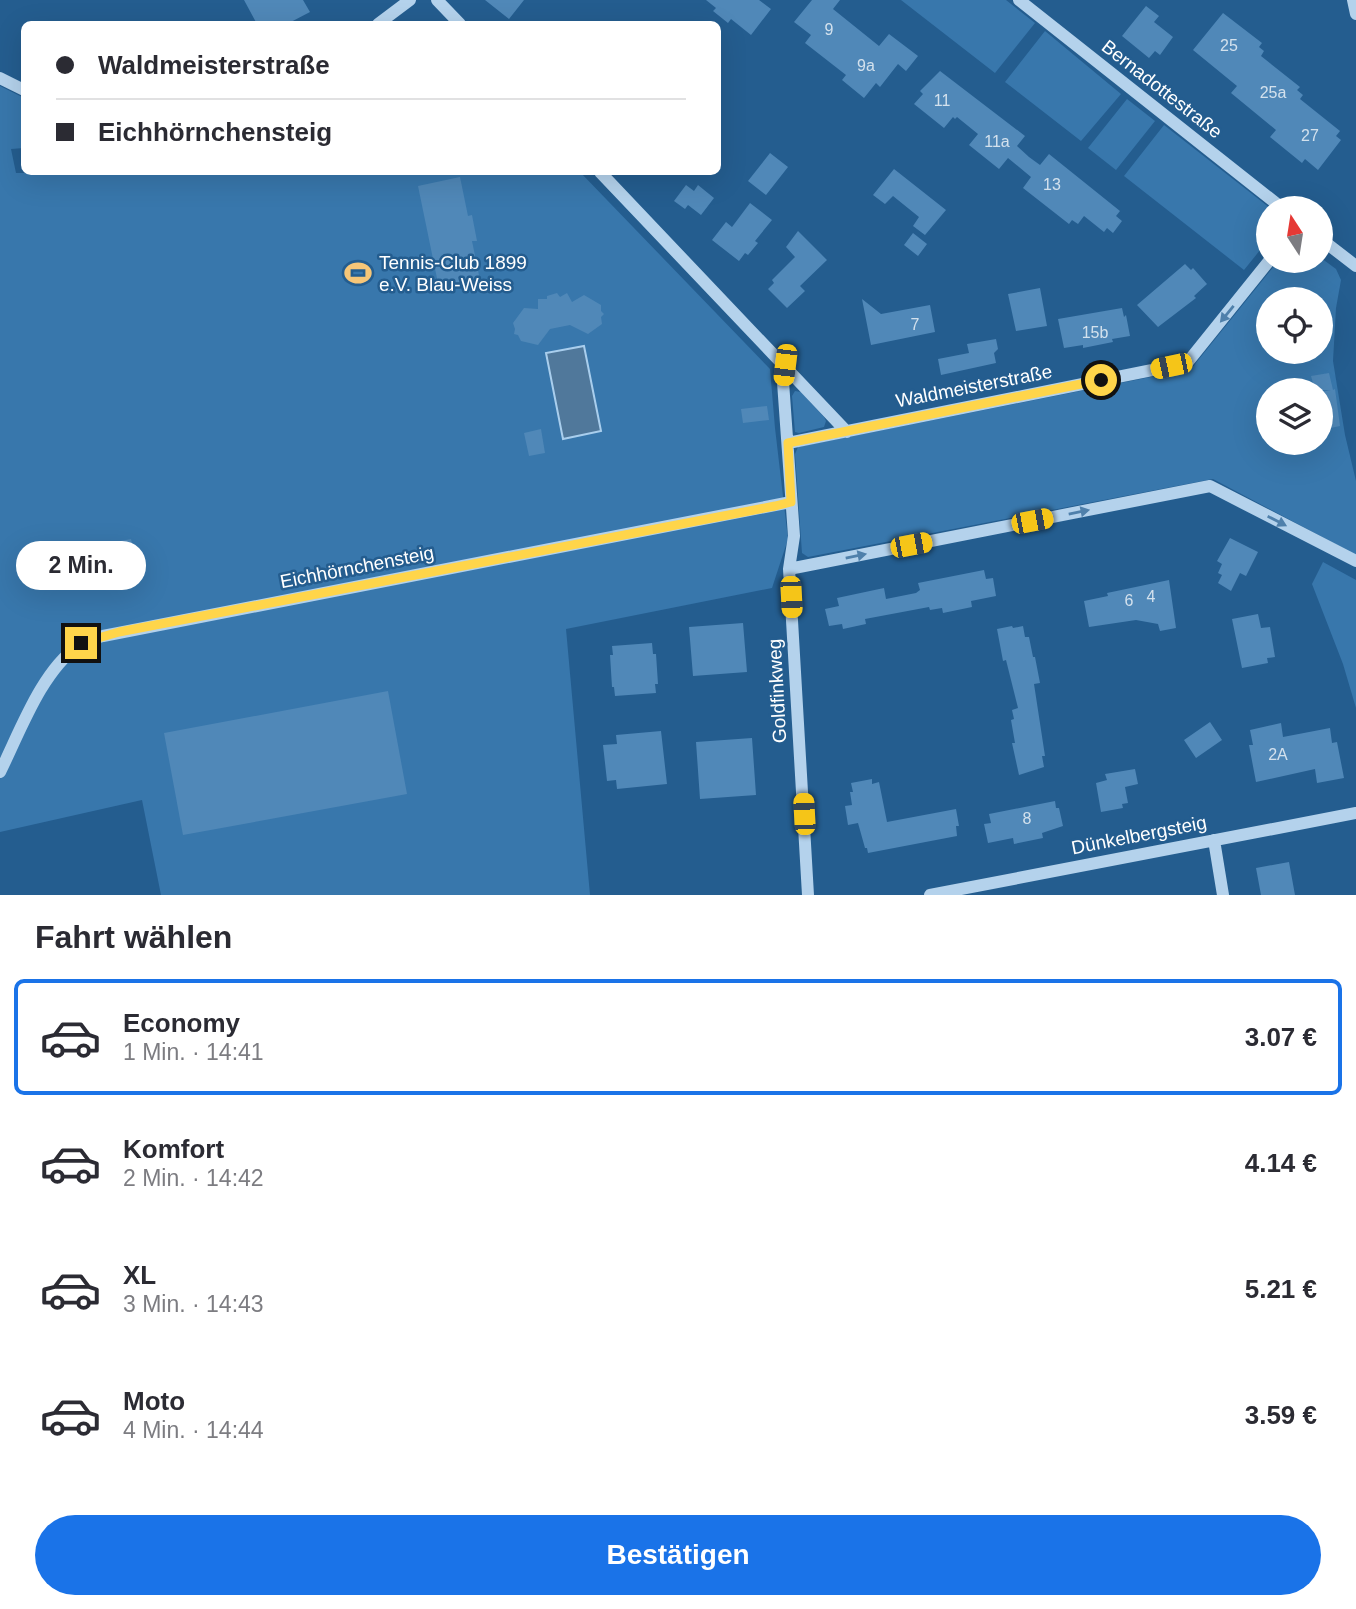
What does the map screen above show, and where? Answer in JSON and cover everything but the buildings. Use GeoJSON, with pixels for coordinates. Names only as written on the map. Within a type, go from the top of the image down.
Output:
{"type":"FeatureCollection","features":[{"type":"Feature","properties":{"kind":"street"},"geometry":{"type":"LineString","coordinates":[[382,21],[410,0]]}},
{"type":"Feature","properties":{"kind":"street"},"geometry":{"type":"LineString","coordinates":[[437,0],[457,21]]}},
{"type":"Feature","properties":{"kind":"street","name":"Bernadottestraße"},"geometry":{"type":"LineString","coordinates":[[1019,0],[1267,196]]}},
{"type":"Feature","properties":{"kind":"street"},"geometry":{"type":"LineString","coordinates":[[1353,0],[1356,13]]}},
{"type":"Feature","properties":{"kind":"street"},"geometry":{"type":"LineString","coordinates":[[0,78],[21,88]]}},
{"type":"Feature","properties":{"kind":"street"},"geometry":{"type":"LineString","coordinates":[[603,175],[847,432]]}},
{"type":"Feature","properties":{"kind":"street"},"geometry":{"type":"LineString","coordinates":[[1334,249],[1356,266]]}},
{"type":"Feature","properties":{"kind":"street","name":"Waldmeisterstraße"},"geometry":{"type":"LineString","coordinates":[[788,443],[1187,363],[1259,273]]}},
{"type":"Feature","properties":{"kind":"street"},"geometry":{"type":"LineString","coordinates":[[785,365],[783,382],[788,443]]}},
{"type":"Feature","properties":{"kind":"street","name":"Goldfinkweg"},"geometry":{"type":"LineString","coordinates":[[788,443],[794,536],[789,569],[808,895]]}},
{"type":"Feature","properties":{"kind":"street"},"geometry":{"type":"LineString","coordinates":[[789,569],[1210,486],[1356,561]]}},
{"type":"Feature","properties":{"kind":"street","name":"Eichhörnchensteig"},"geometry":{"type":"LineString","coordinates":[[0,772],[48,679],[64,656],[81,643],[111,634],[791,502]]}},
{"type":"Feature","properties":{"kind":"street","name":"Dünkelbergsteig"},"geometry":{"type":"LineString","coordinates":[[930,895],[1356,813]]}},
{"type":"Feature","properties":{"kind":"street"},"geometry":{"type":"LineString","coordinates":[[1214,840],[1223,895]]}},
{"type":"Feature","properties":{"kind":"shaded area"},"geometry":{"type":"Polygon","coordinates":[[[901,0],[1006,0],[1035,23],[995,73],[901,0]]]}},
{"type":"Feature","properties":{"kind":"shaded area"},"geometry":{"type":"Polygon","coordinates":[[[1045,31],[1121,94],[1081,141],[1005,82],[1045,31]]]}},
{"type":"Feature","properties":{"kind":"shaded area"},"geometry":{"type":"Polygon","coordinates":[[[0,86],[21,96],[21,148],[11,149],[16,173],[21,175],[583,175],[770,369],[788,539],[772,588],[566,629],[590,895],[161,895],[142,800],[0,832],[0,86]]]}},
{"type":"Feature","properties":{"kind":"shaded area"},"geometry":{"type":"Polygon","coordinates":[[[1127,99],[1155,121],[1116,170],[1088,148],[1127,99]]]}},
{"type":"Feature","properties":{"kind":"shaded area"},"geometry":{"type":"Polygon","coordinates":[[[1164,125],[1256,197],[1256,255],[1244,270],[1124,176],[1164,125]]]}},
{"type":"Feature","properties":{"kind":"shaded area"},"geometry":{"type":"Polygon","coordinates":[[[1334,268],[1336,269],[1341,280],[1336,308],[1333,361],[1333,287],[1257,287],[1268,273],[1334,273],[1334,268]]]}},
{"type":"Feature","properties":{"kind":"shaded area"},"geometry":{"type":"Polygon","coordinates":[[[1256,288],[1256,364],[1333,364],[1333,361],[1345,435],[1356,481],[1356,555],[1213,479],[808,557],[802,553],[795,454],[798,447],[1191,369],[1256,288]]]}},
{"type":"Feature","properties":{"kind":"shaded area"},"geometry":{"type":"Polygon","coordinates":[[[584,346],[601,431],[563,439],[546,353],[584,346]]]}},
{"type":"Feature","properties":{"kind":"shaded area"},"geometry":{"type":"Polygon","coordinates":[[[795,391],[801,392],[824,417],[824,427],[795,432],[792,396],[795,391]]]}},
{"type":"Feature","properties":{"kind":"shaded area"},"geometry":{"type":"Polygon","coordinates":[[[1323,562],[1356,580],[1356,708],[1343,664],[1312,584],[1323,562]]]}},
{"type":"Feature","properties":{"kind":"place","name":"Tennis-Club 1899 e.V. Blau-Weiss"},"geometry":{"type":"Point","coordinates":[358,273]}},
{"type":"Feature","properties":{"kind":"route"},"geometry":{"type":"LineString","coordinates":[[81,643],[119,632],[791,502],[788,443],[1101,380]]}}]}
